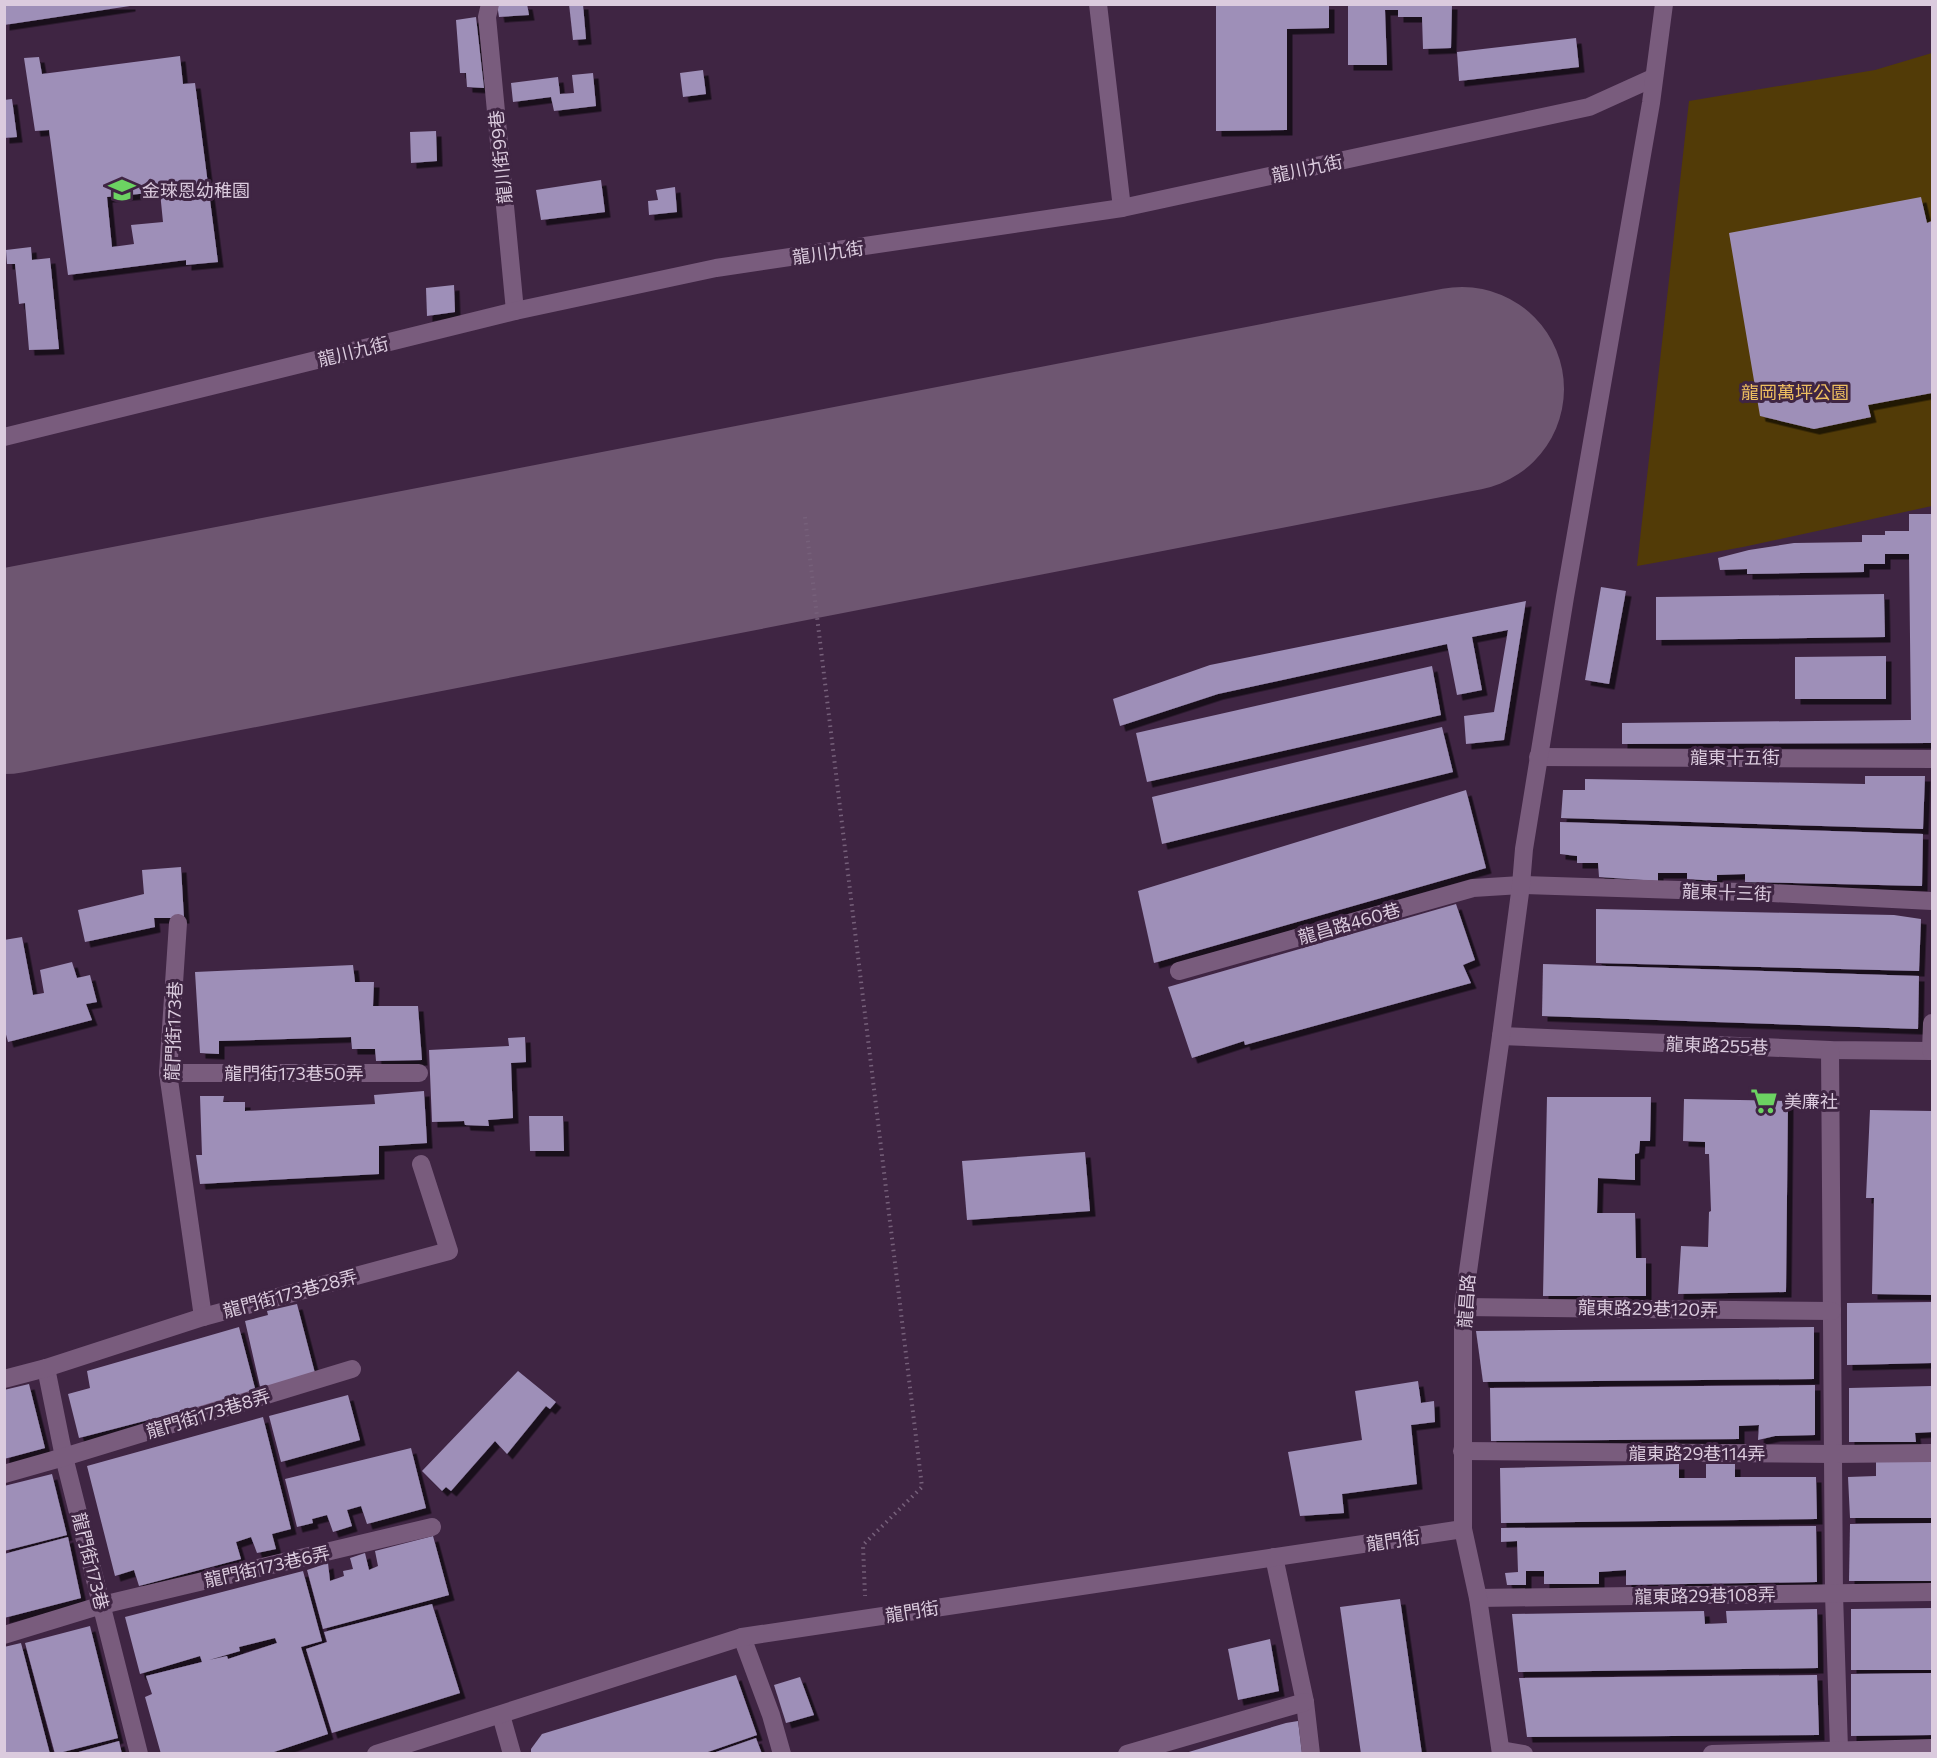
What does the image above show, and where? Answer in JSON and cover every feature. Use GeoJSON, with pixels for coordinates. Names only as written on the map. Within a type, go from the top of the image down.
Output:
{"type":"FeatureCollection","features":[{"type":"Feature","properties":{"kind":"street","name":"龍川街99巷"},"geometry":{"type":"LineString","coordinates":[[490,4],[487,17],[516,311]]}},
{"type":"Feature","properties":{"kind":"street"},"geometry":{"type":"LineString","coordinates":[[1098,4],[1122,208]]}},
{"type":"Feature","properties":{"kind":"street","name":"龍昌路"},"geometry":{"type":"LineString","coordinates":[[1501,1752],[1478,1598],[1463,1530],[1463,1307],[1538,757],[1651,103],[1664,4]]}},
{"type":"Feature","properties":{"kind":"street","name":"龍川九街"},"geometry":{"type":"LineString","coordinates":[[4,437],[516,311],[716,268],[1122,208],[1589,107],[1653,78]]}},
{"type":"Feature","properties":{"kind":"street","name":"龍東十五街"},"geometry":{"type":"LineString","coordinates":[[1538,757],[1932,759]]}},
{"type":"Feature","properties":{"kind":"street","name":"龍東十三街"},"geometry":{"type":"LineString","coordinates":[[1521,885],[1932,901]]}},
{"type":"Feature","properties":{"kind":"street","name":"龍昌路460巷"},"geometry":{"type":"LineString","coordinates":[[1179,971],[1473,888],[1521,885]]}},
{"type":"Feature","properties":{"kind":"street","name":"龍門街173巷"},"geometry":{"type":"LineString","coordinates":[[178,922],[168,1073],[203,1317]]}},
{"type":"Feature","properties":{"kind":"street"},"geometry":{"type":"LineString","coordinates":[[1932,1023],[1932,1051]]}},
{"type":"Feature","properties":{"kind":"street","name":"龍東路255巷"},"geometry":{"type":"LineString","coordinates":[[1501,1036],[1830,1050],[1932,1051]]}},
{"type":"Feature","properties":{"kind":"street"},"geometry":{"type":"LineString","coordinates":[[1830,1050],[1834,1594],[1839,1749]]}},
{"type":"Feature","properties":{"kind":"street","name":"龍門街173巷50弄"},"geometry":{"type":"LineString","coordinates":[[168,1073],[419,1073]]}},
{"type":"Feature","properties":{"kind":"street","name":"龍門街173巷28弄"},"geometry":{"type":"LineString","coordinates":[[4,1379],[46,1368],[203,1317],[449,1251],[422,1164]]}},
{"type":"Feature","properties":{"kind":"street","name":"龍東路29巷120弄"},"geometry":{"type":"LineString","coordinates":[[1463,1307],[1832,1311]]}},
{"type":"Feature","properties":{"kind":"street","name":"龍門街173巷"},"geometry":{"type":"LineString","coordinates":[[46,1368],[64,1457],[139,1754]]}},
{"type":"Feature","properties":{"kind":"street","name":"龍門街173巷8弄"},"geometry":{"type":"LineString","coordinates":[[4,1474],[352,1369]]}},
{"type":"Feature","properties":{"kind":"street","name":"龍東路29巷114弄"},"geometry":{"type":"LineString","coordinates":[[1462,1451],[1932,1453]]}},
{"type":"Feature","properties":{"kind":"street","name":"龍門街173巷6弄"},"geometry":{"type":"LineString","coordinates":[[4,1635],[102,1605],[432,1527]]}},
{"type":"Feature","properties":{"kind":"street","name":"龍門街"},"geometry":{"type":"LineString","coordinates":[[376,1754],[742,1637],[1463,1530]]}},
{"type":"Feature","properties":{"kind":"street"},"geometry":{"type":"LineString","coordinates":[[1274,1557],[1305,1702],[1311,1754]]}},
{"type":"Feature","properties":{"kind":"street","name":"龍東路29巷108弄"},"geometry":{"type":"LineString","coordinates":[[1478,1598],[1932,1592]]}},
{"type":"Feature","properties":{"kind":"street"},"geometry":{"type":"LineString","coordinates":[[742,1637],[771,1715],[782,1754]]}},
{"type":"Feature","properties":{"kind":"street"},"geometry":{"type":"LineString","coordinates":[[1127,1754],[1305,1702]]}},
{"type":"Feature","properties":{"kind":"street"},"geometry":{"type":"LineString","coordinates":[[501,1715],[512,1754]]}},
{"type":"Feature","properties":{"kind":"street"},"geometry":{"type":"LineString","coordinates":[[1712,1754],[1932,1748]]}},
{"type":"Feature","properties":{"kind":"street"},"geometry":{"type":"LineString","coordinates":[[1501,1752],[1524,1754]]}},
{"type":"Feature","properties":{"kind":"path"},"geometry":{"type":"LineString","coordinates":[[805,517],[922,1487],[863,1545],[866,1618]]}},
{"type":"Feature","properties":{"kind":"green space","name":"龍岡萬坪公園"},"geometry":{"type":"Polygon","coordinates":[[[1932,53],[1932,506],[1743,547],[1637,566],[1689,101],[1875,70],[1932,53]]]}},
{"type":"Feature","properties":{"kind":"building"},"geometry":{"type":"Polygon","coordinates":[[[4,4],[130,4],[130,6],[4,25],[4,4]]]}},
{"type":"Feature","properties":{"kind":"building"},"geometry":{"type":"Polygon","coordinates":[[[497,4],[527,4],[529,15],[499,17],[497,4]]]}},
{"type":"Feature","properties":{"kind":"building"},"geometry":{"type":"Polygon","coordinates":[[[569,4],[583,4],[586,39],[573,40],[569,4]]]}},
{"type":"Feature","properties":{"kind":"building"},"geometry":{"type":"Polygon","coordinates":[[[1216,4],[1329,4],[1329,28],[1287,29],[1287,130],[1216,131],[1216,4]]]}},
{"type":"Feature","properties":{"kind":"building"},"geometry":{"type":"Polygon","coordinates":[[[1348,4],[1452,4],[1451,48],[1423,49],[1422,17],[1398,17],[1398,10],[1385,10],[1387,65],[1348,65],[1348,4]]]}},
{"type":"Feature","properties":{"kind":"building"},"geometry":{"type":"Polygon","coordinates":[[[476,17],[484,88],[467,87],[466,73],[460,73],[456,20],[476,17]]]}},
{"type":"Feature","properties":{"kind":"building"},"geometry":{"type":"Polygon","coordinates":[[[1576,38],[1579,67],[1459,81],[1457,52],[1576,38]]]}},
{"type":"Feature","properties":{"kind":"building"},"geometry":{"type":"Polygon","coordinates":[[[180,56],[183,84],[195,83],[218,262],[186,265],[186,260],[68,275],[49,130],[35,131],[24,58],[39,57],[42,74],[180,56]],[[160,192],[107,197],[112,247],[134,244],[131,225],[163,222],[160,192]]]}},
{"type":"Feature","properties":{"kind":"building"},"geometry":{"type":"Polygon","coordinates":[[[703,70],[706,94],[683,97],[680,73],[703,70]]]}},
{"type":"Feature","properties":{"kind":"building"},"geometry":{"type":"Polygon","coordinates":[[[593,73],[596,106],[554,111],[551,97],[513,102],[511,83],[558,77],[560,94],[574,93],[572,75],[593,73]]]}},
{"type":"Feature","properties":{"kind":"building"},"geometry":{"type":"Polygon","coordinates":[[[12,99],[17,137],[4,138],[4,100],[12,99]]]}},
{"type":"Feature","properties":{"kind":"building"},"geometry":{"type":"Polygon","coordinates":[[[436,131],[437,161],[411,163],[410,132],[436,131]]]}},
{"type":"Feature","properties":{"kind":"building"},"geometry":{"type":"Polygon","coordinates":[[[601,180],[605,212],[541,220],[536,190],[601,180]]]}},
{"type":"Feature","properties":{"kind":"building"},"geometry":{"type":"Polygon","coordinates":[[[675,187],[677,212],[649,215],[648,201],[658,200],[656,190],[675,187]]]}},
{"type":"Feature","properties":{"kind":"building"},"geometry":{"type":"Polygon","coordinates":[[[1921,197],[1927,223],[1932,221],[1932,393],[1868,405],[1871,417],[1814,429],[1760,416],[1729,233],[1921,197]]]}},
{"type":"Feature","properties":{"kind":"building"},"geometry":{"type":"Polygon","coordinates":[[[31,247],[32,260],[50,258],[59,349],[29,350],[25,303],[19,304],[15,264],[7,264],[6,250],[31,247]]]}},
{"type":"Feature","properties":{"kind":"building"},"geometry":{"type":"Polygon","coordinates":[[[454,285],[455,312],[427,316],[426,288],[454,285]]]}},
{"type":"Feature","properties":{"kind":"building"},"geometry":{"type":"Polygon","coordinates":[[[1909,514],[1932,514],[1932,743],[1622,744],[1622,723],[1911,720],[1909,554],[1885,554],[1885,564],[1864,564],[1864,572],[1747,574],[1747,569],[1720,570],[1718,558],[1749,550],[1794,543],[1862,542],[1862,535],[1885,535],[1885,531],[1909,531],[1909,514]]]}},
{"type":"Feature","properties":{"kind":"building"},"geometry":{"type":"Polygon","coordinates":[[[1601,587],[1626,591],[1609,684],[1585,680],[1601,587]]]}},
{"type":"Feature","properties":{"kind":"building"},"geometry":{"type":"Polygon","coordinates":[[[1884,594],[1885,637],[1656,640],[1656,597],[1884,594]]]}},
{"type":"Feature","properties":{"kind":"building"},"geometry":{"type":"Polygon","coordinates":[[[1526,601],[1504,740],[1466,744],[1464,716],[1494,712],[1508,630],[1472,637],[1482,690],[1457,695],[1447,644],[1218,694],[1120,726],[1113,699],[1210,665],[1526,601]]]}},
{"type":"Feature","properties":{"kind":"building"},"geometry":{"type":"Polygon","coordinates":[[[1886,656],[1886,699],[1795,699],[1795,657],[1886,656]]]}},
{"type":"Feature","properties":{"kind":"building"},"geometry":{"type":"Polygon","coordinates":[[[1432,666],[1441,715],[1147,782],[1136,733],[1432,666]]]}},
{"type":"Feature","properties":{"kind":"building"},"geometry":{"type":"Polygon","coordinates":[[[1442,727],[1453,772],[1162,844],[1152,797],[1442,727]]]}},
{"type":"Feature","properties":{"kind":"building"},"geometry":{"type":"Polygon","coordinates":[[[1865,776],[1925,776],[1923,829],[1561,818],[1563,790],[1585,790],[1585,779],[1865,784],[1865,776]]]}},
{"type":"Feature","properties":{"kind":"building"},"geometry":{"type":"Polygon","coordinates":[[[1466,790],[1486,868],[1154,963],[1138,891],[1466,790]]]}},
{"type":"Feature","properties":{"kind":"building"},"geometry":{"type":"Polygon","coordinates":[[[1560,822],[1923,834],[1922,886],[1745,882],[1745,874],[1717,875],[1717,881],[1687,879],[1687,873],[1658,873],[1658,881],[1599,877],[1598,863],[1577,863],[1577,856],[1560,854],[1560,822]]]}},
{"type":"Feature","properties":{"kind":"building"},"geometry":{"type":"Polygon","coordinates":[[[181,867],[184,918],[154,918],[155,927],[85,942],[78,910],[144,894],[142,870],[181,867]]]}},
{"type":"Feature","properties":{"kind":"building"},"geometry":{"type":"Polygon","coordinates":[[[1456,904],[1475,960],[1463,965],[1471,983],[1245,1045],[1244,1041],[1192,1058],[1168,987],[1456,904]]]}},
{"type":"Feature","properties":{"kind":"building"},"geometry":{"type":"Polygon","coordinates":[[[1596,909],[1894,915],[1921,919],[1919,971],[1596,963],[1596,909]]]}},
{"type":"Feature","properties":{"kind":"building"},"geometry":{"type":"Polygon","coordinates":[[[22,937],[33,995],[44,993],[40,970],[72,962],[77,978],[90,975],[97,1002],[86,1004],[92,1020],[8,1042],[4,1027],[4,940],[22,937]]]}},
{"type":"Feature","properties":{"kind":"building"},"geometry":{"type":"Polygon","coordinates":[[[1543,964],[1919,976],[1918,1029],[1542,1016],[1543,964]]]}},
{"type":"Feature","properties":{"kind":"building"},"geometry":{"type":"Polygon","coordinates":[[[353,965],[355,982],[374,982],[373,1006],[418,1006],[422,1060],[376,1061],[375,1049],[352,1049],[351,1037],[219,1041],[219,1054],[200,1053],[195,972],[353,965]]]}},
{"type":"Feature","properties":{"kind":"building"},"geometry":{"type":"Polygon","coordinates":[[[525,1037],[526,1062],[511,1063],[513,1118],[488,1120],[489,1126],[465,1125],[464,1121],[432,1122],[429,1050],[509,1046],[508,1038],[525,1037]]]}},
{"type":"Feature","properties":{"kind":"building"},"geometry":{"type":"Polygon","coordinates":[[[424,1091],[427,1143],[379,1146],[379,1174],[200,1184],[196,1155],[202,1155],[200,1096],[224,1096],[223,1102],[245,1102],[245,1111],[375,1104],[374,1095],[424,1091]]]}},
{"type":"Feature","properties":{"kind":"building"},"geometry":{"type":"Polygon","coordinates":[[[1547,1097],[1651,1097],[1650,1141],[1640,1141],[1639,1153],[1635,1154],[1635,1180],[1598,1178],[1597,1213],[1635,1213],[1636,1258],[1646,1258],[1646,1296],[1543,1296],[1547,1097]]]}},
{"type":"Feature","properties":{"kind":"building"},"geometry":{"type":"Polygon","coordinates":[[[1684,1099],[1788,1101],[1786,1292],[1678,1294],[1681,1246],[1708,1247],[1709,1212],[1711,1211],[1709,1154],[1705,1154],[1705,1142],[1683,1141],[1684,1099]]]}},
{"type":"Feature","properties":{"kind":"building"},"geometry":{"type":"Polygon","coordinates":[[[1870,1110],[1932,1111],[1932,1295],[1872,1294],[1874,1198],[1866,1198],[1870,1110]]]}},
{"type":"Feature","properties":{"kind":"building"},"geometry":{"type":"Polygon","coordinates":[[[529,1116],[563,1116],[564,1151],[530,1151],[529,1116]]]}},
{"type":"Feature","properties":{"kind":"building"},"geometry":{"type":"Polygon","coordinates":[[[1085,1152],[1090,1211],[967,1220],[962,1161],[1085,1152]]]}},
{"type":"Feature","properties":{"kind":"building"},"geometry":{"type":"Polygon","coordinates":[[[1932,1302],[1932,1363],[1847,1365],[1847,1303],[1932,1302]]]}},
{"type":"Feature","properties":{"kind":"building"},"geometry":{"type":"Polygon","coordinates":[[[297,1304],[316,1377],[261,1391],[245,1321],[268,1315],[267,1311],[297,1304]]]}},
{"type":"Feature","properties":{"kind":"building"},"geometry":{"type":"Polygon","coordinates":[[[239,1327],[256,1392],[79,1438],[68,1394],[90,1388],[87,1371],[239,1327]]]}},
{"type":"Feature","properties":{"kind":"building"},"geometry":{"type":"Polygon","coordinates":[[[1814,1327],[1814,1379],[1483,1382],[1476,1331],[1814,1327]]]}},
{"type":"Feature","properties":{"kind":"building"},"geometry":{"type":"Polygon","coordinates":[[[518,1371],[556,1402],[550,1409],[546,1406],[507,1454],[495,1441],[451,1491],[446,1487],[442,1491],[422,1471],[518,1371]]]}},
{"type":"Feature","properties":{"kind":"building"},"geometry":{"type":"Polygon","coordinates":[[[1418,1381],[1421,1403],[1434,1401],[1435,1422],[1411,1425],[1417,1484],[1342,1494],[1344,1513],[1300,1516],[1288,1452],[1362,1440],[1355,1391],[1418,1381]]]}},
{"type":"Feature","properties":{"kind":"building"},"geometry":{"type":"Polygon","coordinates":[[[29,1384],[45,1448],[4,1459],[4,1390],[29,1384]]]}},
{"type":"Feature","properties":{"kind":"building"},"geometry":{"type":"Polygon","coordinates":[[[1815,1385],[1815,1435],[1775,1436],[1758,1440],[1759,1425],[1739,1426],[1739,1439],[1491,1441],[1490,1388],[1815,1385]]]}},
{"type":"Feature","properties":{"kind":"building"},"geometry":{"type":"Polygon","coordinates":[[[1932,1386],[1932,1432],[1915,1433],[1916,1442],[1849,1442],[1849,1388],[1932,1386]]]}},
{"type":"Feature","properties":{"kind":"building"},"geometry":{"type":"Polygon","coordinates":[[[348,1395],[360,1440],[281,1462],[269,1416],[348,1395]]]}},
{"type":"Feature","properties":{"kind":"building"},"geometry":{"type":"Polygon","coordinates":[[[263,1417],[291,1529],[272,1534],[276,1549],[257,1553],[251,1537],[236,1542],[241,1559],[139,1586],[134,1570],[115,1576],[87,1466],[263,1417]]]}},
{"type":"Feature","properties":{"kind":"building"},"geometry":{"type":"Polygon","coordinates":[[[411,1448],[426,1508],[367,1524],[361,1506],[347,1510],[352,1526],[333,1532],[327,1515],[312,1519],[313,1523],[297,1527],[285,1479],[411,1448]]]}},
{"type":"Feature","properties":{"kind":"building"},"geometry":{"type":"Polygon","coordinates":[[[1932,1461],[1932,1518],[1850,1518],[1848,1477],[1876,1476],[1876,1462],[1932,1461]]]}},
{"type":"Feature","properties":{"kind":"building"},"geometry":{"type":"Polygon","coordinates":[[[1679,1464],[1679,1478],[1706,1478],[1706,1464],[1735,1464],[1735,1477],[1816,1477],[1817,1519],[1501,1523],[1500,1468],[1679,1464]]]}},
{"type":"Feature","properties":{"kind":"building"},"geometry":{"type":"Polygon","coordinates":[[[52,1474],[67,1535],[4,1551],[4,1486],[52,1474]]]}},
{"type":"Feature","properties":{"kind":"building"},"geometry":{"type":"Polygon","coordinates":[[[1932,1523],[1932,1581],[1849,1581],[1850,1524],[1932,1523]]]}},
{"type":"Feature","properties":{"kind":"building"},"geometry":{"type":"Polygon","coordinates":[[[1816,1526],[1817,1582],[1626,1585],[1626,1570],[1599,1572],[1599,1584],[1544,1584],[1544,1571],[1526,1571],[1526,1585],[1507,1585],[1505,1573],[1518,1572],[1517,1541],[1501,1542],[1501,1528],[1816,1526]]]}},
{"type":"Feature","properties":{"kind":"building"},"geometry":{"type":"Polygon","coordinates":[[[433,1536],[449,1595],[323,1629],[307,1570],[328,1563],[330,1581],[344,1576],[343,1571],[353,1569],[350,1558],[365,1553],[369,1570],[378,1566],[375,1551],[433,1536]]]}},
{"type":"Feature","properties":{"kind":"building"},"geometry":{"type":"Polygon","coordinates":[[[68,1537],[81,1598],[4,1618],[4,1554],[68,1537]]]}},
{"type":"Feature","properties":{"kind":"building"},"geometry":{"type":"Polygon","coordinates":[[[303,1571],[322,1641],[301,1647],[328,1734],[268,1754],[161,1754],[145,1697],[152,1694],[146,1676],[202,1662],[200,1656],[140,1674],[125,1617],[303,1571]],[[275,1638],[239,1647],[240,1651],[209,1660],[227,1656],[228,1659],[277,1643],[275,1638]]]}},
{"type":"Feature","properties":{"kind":"building"},"geometry":{"type":"Polygon","coordinates":[[[1400,1599],[1422,1754],[1361,1754],[1340,1607],[1400,1599]]]}},
{"type":"Feature","properties":{"kind":"building"},"geometry":{"type":"Polygon","coordinates":[[[432,1604],[460,1693],[332,1733],[306,1649],[327,1642],[324,1632],[432,1604]]]}},
{"type":"Feature","properties":{"kind":"building"},"geometry":{"type":"Polygon","coordinates":[[[1932,1608],[1932,1670],[1851,1670],[1851,1609],[1932,1608]]]}},
{"type":"Feature","properties":{"kind":"building"},"geometry":{"type":"Polygon","coordinates":[[[1817,1609],[1818,1668],[1518,1672],[1512,1614],[1704,1611],[1705,1624],[1727,1623],[1726,1611],[1817,1609]]]}},
{"type":"Feature","properties":{"kind":"building"},"geometry":{"type":"Polygon","coordinates":[[[90,1626],[118,1738],[55,1754],[25,1643],[90,1626]]]}},
{"type":"Feature","properties":{"kind":"building"},"geometry":{"type":"Polygon","coordinates":[[[1270,1639],[1279,1691],[1238,1700],[1228,1649],[1270,1639]]]}},
{"type":"Feature","properties":{"kind":"building"},"geometry":{"type":"Polygon","coordinates":[[[21,1643],[50,1754],[4,1754],[4,1647],[21,1643]]]}},
{"type":"Feature","properties":{"kind":"building"},"geometry":{"type":"Polygon","coordinates":[[[1932,1673],[1932,1735],[1851,1736],[1851,1674],[1932,1673]]]}},
{"type":"Feature","properties":{"kind":"building"},"geometry":{"type":"Polygon","coordinates":[[[736,1675],[757,1735],[702,1754],[531,1754],[531,1749],[542,1734],[736,1675]]]}},
{"type":"Feature","properties":{"kind":"building"},"geometry":{"type":"Polygon","coordinates":[[[1817,1675],[1819,1735],[1527,1737],[1519,1678],[1817,1675]]]}},
{"type":"Feature","properties":{"kind":"building"},"geometry":{"type":"Polygon","coordinates":[[[800,1677],[814,1715],[786,1723],[774,1685],[800,1677]]]}},
{"type":"Feature","properties":{"kind":"building"},"geometry":{"type":"Polygon","coordinates":[[[1298,1721],[1302,1754],[1182,1754],[1286,1723],[1298,1721]]]}},
{"type":"Feature","properties":{"kind":"building"},"geometry":{"type":"Polygon","coordinates":[[[756,1738],[762,1754],[713,1754],[713,1753],[756,1738]]]}},
{"type":"Feature","properties":{"kind":"building"},"geometry":{"type":"Polygon","coordinates":[[[119,1741],[122,1754],[75,1754],[75,1753],[119,1741]]]}},
{"type":"Feature","properties":{"kind":"runway"},"geometry":{"type":"LineString","coordinates":[[4,672],[1462,389]]}},
{"type":"Feature","properties":{"kind":"place","name":"金琜恩幼稚園"},"geometry":{"type":"Point","coordinates":[122,190]}},
{"type":"Feature","properties":{"kind":"place","name":"美廉社"},"geometry":{"type":"Point","coordinates":[1764,1101]}}]}
